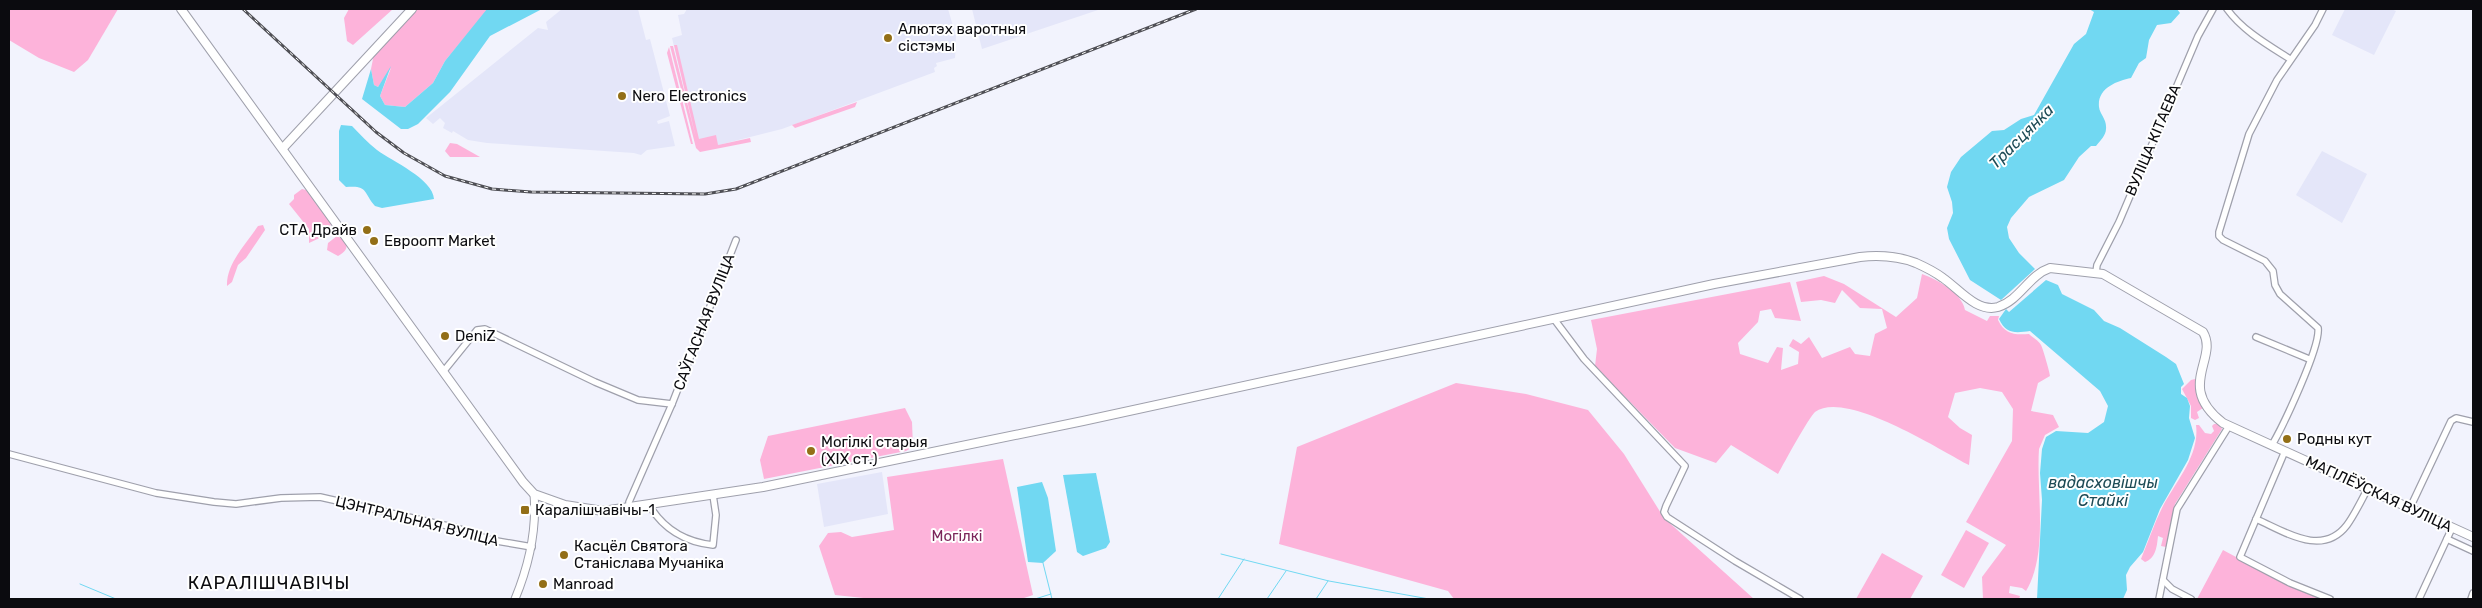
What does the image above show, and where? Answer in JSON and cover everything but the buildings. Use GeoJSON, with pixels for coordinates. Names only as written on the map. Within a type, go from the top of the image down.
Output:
{"type":"FeatureCollection","features":[{"type":"Feature","properties":{"kind":"main road"},"geometry":{"type":"LineString","coordinates":[[181,9],[523,482],[534,494],[583,509],[603,511],[629,508],[763,487],[1083,421],[1714,284],[1860,257],[1884,256],[1915,263],[1944,278],[1970,299],[1986,308],[1999,306],[2010,301],[2042,271],[2055,267],[2096,272],[2172,312],[2203,332],[2206,340],[2200,378],[2200,394],[2211,412],[2229,426],[2285,451]]}},
{"type":"Feature","properties":{"kind":"main road"},"geometry":{"type":"LineString","coordinates":[[283,148],[412,9]]}},
{"type":"Feature","properties":{"kind":"main road","name":"МАГІЛЁЎСКАЯ ВУЛІЦА"},"geometry":{"type":"LineString","coordinates":[[2285,451],[2473,537]]}},
{"type":"Feature","properties":{"kind":"street","name":"ВУЛІЦА КІТАЕВА"},"geometry":{"type":"LineString","coordinates":[[2096,272],[2097,265],[2119,222],[2198,36],[2213,9]]}},
{"type":"Feature","properties":{"kind":"street"},"geometry":{"type":"LineString","coordinates":[[2227,9],[2261,41],[2290,59]]}},
{"type":"Feature","properties":{"kind":"street"},"geometry":{"type":"LineString","coordinates":[[2272,445],[2292,408],[2318,338],[2318,328],[2280,294],[2270,266],[2265,261],[2223,240],[2219,236],[2219,232],[2243,150],[2257,118],[2290,59],[2315,25],[2323,9]]}},
{"type":"Feature","properties":{"kind":"street","name":"САЎГАСНАЯ ВУЛІЦА"},"geometry":{"type":"LineString","coordinates":[[629,508],[629,502],[672,404],[736,240]]}},
{"type":"Feature","properties":{"kind":"street"},"geometry":{"type":"LineString","coordinates":[[1554,319],[1584,358],[1686,466],[1666,506],[1664,512],[1667,517],[1800,599]]}},
{"type":"Feature","properties":{"kind":"street","name":"САЎГАСНАЯ ВУЛІЦА"},"geometry":{"type":"LineString","coordinates":[[443,372],[476,330],[485,329],[594,382],[638,400],[672,404]]}},
{"type":"Feature","properties":{"kind":"street"},"geometry":{"type":"LineString","coordinates":[[2256,337],[2309,359]]}},
{"type":"Feature","properties":{"kind":"street"},"geometry":{"type":"LineString","coordinates":[[2410,508],[2451,421],[2456,418],[2473,422]]}},
{"type":"Feature","properties":{"kind":"street"},"geometry":{"type":"LineString","coordinates":[[2159,599],[2176,509],[2229,426]]}},
{"type":"Feature","properties":{"kind":"street"},"geometry":{"type":"LineString","coordinates":[[2285,451],[2240,557],[2290,583],[2330,599]]}},
{"type":"Feature","properties":{"kind":"street","name":"ЦЭНТРАЛЬНАЯ ВУЛІЦА"},"geometry":{"type":"LineString","coordinates":[[9,454],[148,490],[214,502],[236,504],[281,498],[320,497],[458,528],[491,540],[532,547]]}},
{"type":"Feature","properties":{"kind":"street"},"geometry":{"type":"LineString","coordinates":[[2256,518],[2309,542],[2323,540],[2339,533],[2346,526],[2368,488]]}},
{"type":"Feature","properties":{"kind":"street"},"geometry":{"type":"LineString","coordinates":[[515,599],[532,547],[535,520],[534,494]]}},
{"type":"Feature","properties":{"kind":"street"},"geometry":{"type":"LineString","coordinates":[[649,505],[664,527],[697,543],[713,546],[716,516],[713,495]]}},
{"type":"Feature","properties":{"kind":"street"},"geometry":{"type":"LineString","coordinates":[[2419,599],[2452,528]]}},
{"type":"Feature","properties":{"kind":"street"},"geometry":{"type":"LineString","coordinates":[[2447,539],[2473,551]]}},
{"type":"Feature","properties":{"kind":"street"},"geometry":{"type":"LineString","coordinates":[[2163,580],[2172,589],[2190,599]]}},
{"type":"Feature","properties":{"kind":"street"},"geometry":{"type":"LineString","coordinates":[[2471,599],[2473,593]]}},
{"type":"Feature","properties":{"kind":"shaded area"},"geometry":{"type":"Polygon","coordinates":[[[562,9],[638,9],[646,40],[650,39],[670,116],[657,121],[658,124],[669,121],[675,146],[647,150],[641,155],[487,143],[468,140],[453,131],[452,133],[443,128],[445,123],[440,118],[433,124],[426,118],[538,28],[548,30],[546,22],[562,9]]]}},
{"type":"Feature","properties":{"kind":"shaded area"},"geometry":{"type":"Polygon","coordinates":[[[687,9],[948,9],[956,36],[955,58],[936,63],[935,72],[782,129],[699,150],[672,38],[682,35],[678,15],[684,14],[687,9]]]}},
{"type":"Feature","properties":{"kind":"shaded area"},"geometry":{"type":"Polygon","coordinates":[[[972,9],[1101,9],[982,49],[972,9]]]}},
{"type":"Feature","properties":{"kind":"shaded area"},"geometry":{"type":"Polygon","coordinates":[[[2345,9],[2391,9],[2396,11],[2374,55],[2332,35],[2345,9]]]}},
{"type":"Feature","properties":{"kind":"shaded area"},"geometry":{"type":"Polygon","coordinates":[[[2322,151],[2367,174],[2342,223],[2296,195],[2322,151]]]}},
{"type":"Feature","properties":{"kind":"shaded area"},"geometry":{"type":"Polygon","coordinates":[[[882,472],[888,514],[824,527],[817,484],[882,472]]]}},
{"type":"Feature","properties":{"kind":"green space"},"geometry":{"type":"Polygon","coordinates":[[[9,9],[118,9],[88,60],[74,72],[39,58],[9,40],[9,9]]]}},
{"type":"Feature","properties":{"kind":"green space"},"geometry":{"type":"Polygon","coordinates":[[[349,9],[393,9],[353,45],[347,41],[344,18],[349,9]]]}},
{"type":"Feature","properties":{"kind":"green space"},"geometry":{"type":"Polygon","coordinates":[[[417,9],[488,9],[445,61],[433,83],[405,107],[385,105],[380,96],[391,68],[378,87],[374,85],[371,69],[374,54],[417,9]]]}},
{"type":"Feature","properties":{"kind":"green space"},"geometry":{"type":"Polygon","coordinates":[[[674,45],[677,45],[699,139],[716,135],[718,145],[750,138],[751,142],[700,152],[696,148],[670,46],[673,46],[696,138],[674,45]]]}},
{"type":"Feature","properties":{"kind":"green space"},"geometry":{"type":"Polygon","coordinates":[[[669,47],[693,144],[691,144],[667,53],[669,47]]]}},
{"type":"Feature","properties":{"kind":"green space"},"geometry":{"type":"Polygon","coordinates":[[[857,102],[855,107],[795,128],[792,125],[857,102]]]}},
{"type":"Feature","properties":{"kind":"green space"},"geometry":{"type":"Polygon","coordinates":[[[450,143],[457,144],[480,157],[450,157],[445,151],[450,143]]]}},
{"type":"Feature","properties":{"kind":"green space"},"geometry":{"type":"Polygon","coordinates":[[[302,189],[306,190],[331,224],[326,235],[309,243],[309,229],[289,204],[294,199],[294,195],[302,189]]]}},
{"type":"Feature","properties":{"kind":"green space"},"geometry":{"type":"Polygon","coordinates":[[[263,225],[265,230],[246,258],[238,265],[232,282],[227,286],[233,262],[258,226],[263,225]]]}},
{"type":"Feature","properties":{"kind":"green space"},"geometry":{"type":"Polygon","coordinates":[[[337,236],[346,241],[347,244],[345,250],[338,256],[327,250],[328,243],[337,236]]]}},
{"type":"Feature","properties":{"kind":"green space"},"geometry":{"type":"Polygon","coordinates":[[[1922,274],[1942,284],[1954,293],[1963,304],[1965,310],[1987,321],[1990,316],[1999,316],[1998,320],[2001,325],[2010,333],[2029,334],[2041,345],[2046,361],[2050,376],[2038,383],[2031,411],[2053,415],[2059,427],[2045,435],[2039,449],[2040,522],[2037,559],[2033,576],[2026,591],[2022,588],[2010,586],[2009,593],[2020,596],[2019,599],[1983,599],[1982,577],[2006,545],[1966,522],[2012,441],[2013,409],[2002,392],[1980,388],[1955,393],[1948,417],[1960,428],[1972,435],[1969,465],[1892,424],[1848,408],[1829,407],[1815,412],[1778,474],[1731,445],[1716,463],[1675,448],[1595,366],[1597,349],[1591,320],[1790,282],[1801,321],[1775,318],[1771,309],[1760,311],[1758,322],[1738,343],[1740,354],[1768,363],[1777,347],[1783,348],[1781,370],[1798,364],[1799,352],[1789,346],[1793,339],[1801,344],[1809,337],[1822,358],[1850,347],[1855,354],[1870,356],[1875,334],[1887,328],[1882,309],[1860,308],[1842,290],[1835,303],[1821,300],[1801,302],[1796,282],[1824,276],[1844,284],[1896,317],[1917,298],[1922,274]]]}},
{"type":"Feature","properties":{"kind":"green space"},"geometry":{"type":"Polygon","coordinates":[[[2195,379],[2203,408],[2197,412],[2199,418],[2195,420],[2191,418],[2191,406],[2182,389],[2191,380],[2195,379]]]}},
{"type":"Feature","properties":{"kind":"green space"},"geometry":{"type":"Polygon","coordinates":[[[1456,383],[1526,394],[1588,410],[1624,454],[1664,518],[1754,599],[1454,599],[1448,591],[1279,544],[1297,447],[1456,383]]]}},
{"type":"Feature","properties":{"kind":"green space"},"geometry":{"type":"Polygon","coordinates":[[[905,408],[912,422],[913,447],[906,451],[764,479],[760,460],[768,436],[905,408]]]}},
{"type":"Feature","properties":{"kind":"green space"},"geometry":{"type":"Polygon","coordinates":[[[2220,424],[2222,429],[2175,504],[2166,547],[2161,546],[2163,538],[2158,536],[2154,555],[2145,562],[2141,559],[2156,520],[2190,458],[2196,436],[2196,425],[2199,425],[2205,433],[2211,434],[2214,431],[2212,426],[2220,424]]]}},
{"type":"Feature","properties":{"kind":"green space","name":"Могілкі"},"geometry":{"type":"Polygon","coordinates":[[[1003,459],[1033,595],[1021,599],[873,599],[835,595],[819,546],[828,533],[841,532],[852,537],[894,530],[887,477],[1003,459]]]}},
{"type":"Feature","properties":{"kind":"green space"},"geometry":{"type":"Polygon","coordinates":[[[1966,530],[1989,543],[1964,588],[1941,575],[1966,530]]]}},
{"type":"Feature","properties":{"kind":"green space"},"geometry":{"type":"Polygon","coordinates":[[[2223,550],[2288,585],[2324,599],[2197,599],[2223,550]]]}},
{"type":"Feature","properties":{"kind":"green space"},"geometry":{"type":"Polygon","coordinates":[[[1882,553],[1923,576],[1910,599],[1856,599],[1882,553]]]}},
{"type":"Feature","properties":{"kind":"water"},"geometry":{"type":"Polygon","coordinates":[[[487,9],[542,9],[490,36],[450,92],[418,124],[408,129],[401,129],[362,99],[371,69],[374,85],[378,87],[391,66],[380,96],[385,105],[405,107],[433,83],[445,61],[487,9]]]}},
{"type":"Feature","properties":{"kind":"water","name":"Трасцянка"},"geometry":{"type":"Polygon","coordinates":[[[2089,9],[2177,9],[2180,13],[2171,23],[2157,25],[2149,40],[2146,58],[2139,63],[2131,78],[2114,83],[2101,95],[2099,107],[2105,122],[2106,131],[2096,146],[2091,146],[2079,157],[2064,180],[2029,197],[2011,218],[2007,227],[2009,238],[2019,253],[2035,269],[2001,300],[1970,280],[1949,239],[1947,228],[1953,213],[1947,187],[1951,172],[1961,157],[1992,131],[2004,130],[2021,119],[2034,115],[2074,44],[2086,34],[2094,12],[2089,9]]]}},
{"type":"Feature","properties":{"kind":"water"},"geometry":{"type":"Polygon","coordinates":[[[341,125],[352,126],[377,150],[411,171],[427,184],[434,199],[382,208],[375,206],[362,188],[346,187],[339,180],[339,131],[341,125]]]}},
{"type":"Feature","properties":{"kind":"water","name":"вадасховішчы Стайкі"},"geometry":{"type":"Polygon","coordinates":[[[2046,280],[2058,285],[2062,294],[2094,310],[2104,321],[2120,328],[2176,364],[2184,384],[2181,387],[2181,394],[2187,398],[2190,406],[2189,418],[2195,438],[2188,460],[2160,509],[2143,552],[2130,567],[2126,575],[2127,590],[2123,599],[2037,599],[2042,500],[2040,473],[2042,449],[2046,437],[2056,431],[2088,433],[2104,422],[2108,406],[2100,391],[2030,331],[2008,330],[1999,319],[2006,309],[2009,312],[2046,280]]]}},
{"type":"Feature","properties":{"kind":"water"},"geometry":{"type":"Polygon","coordinates":[[[1096,473],[1110,542],[1106,548],[1083,556],[1077,552],[1063,475],[1096,473]]]}},
{"type":"Feature","properties":{"kind":"water"},"geometry":{"type":"Polygon","coordinates":[[[1042,482],[1048,498],[1056,551],[1043,563],[1028,562],[1017,487],[1042,482]]]}},
{"type":"Feature","properties":{"kind":"waterway"},"geometry":{"type":"LineString","coordinates":[[1221,554],[1329,581],[1429,599]]}},
{"type":"Feature","properties":{"kind":"waterway"},"geometry":{"type":"LineString","coordinates":[[1218,599],[1244,559]]}},
{"type":"Feature","properties":{"kind":"waterway"},"geometry":{"type":"LineString","coordinates":[[1043,563],[1052,599]]}},
{"type":"Feature","properties":{"kind":"waterway"},"geometry":{"type":"LineString","coordinates":[[1267,599],[1286,571]]}},
{"type":"Feature","properties":{"kind":"waterway"},"geometry":{"type":"LineString","coordinates":[[1316,599],[1328,581]]}},
{"type":"Feature","properties":{"kind":"waterway"},"geometry":{"type":"LineString","coordinates":[[80,584],[116,599]]}},
{"type":"Feature","properties":{"kind":"waterway"},"geometry":{"type":"LineString","coordinates":[[1035,599],[1051,594]]}},
{"type":"Feature","properties":{"kind":"railway"},"geometry":{"type":"LineString","coordinates":[[243,9],[376,132],[404,153],[445,176],[492,189],[531,192],[705,194],[736,189],[1196,9]]}},
{"type":"Feature","properties":{"kind":"place","name":"Алютэх варотныя сістэмы"},"geometry":{"type":"Point","coordinates":[888,38]}},
{"type":"Feature","properties":{"kind":"place","name":"Nero Electronics"},"geometry":{"type":"Point","coordinates":[622,96]}},
{"type":"Feature","properties":{"kind":"place","name":"СТА Драйв"},"geometry":{"type":"Point","coordinates":[367,230]}},
{"type":"Feature","properties":{"kind":"place","name":"Евроопт Market"},"geometry":{"type":"Point","coordinates":[374,241]}},
{"type":"Feature","properties":{"kind":"place","name":"DeniZ"},"geometry":{"type":"Point","coordinates":[445,336]}},
{"type":"Feature","properties":{"kind":"place","name":"Родны кут"},"geometry":{"type":"Point","coordinates":[2287,439]}},
{"type":"Feature","properties":{"kind":"place","name":"Могілкі старыя (XIX ст.)"},"geometry":{"type":"Point","coordinates":[811,451]}},
{"type":"Feature","properties":{"kind":"place","name":"Каралішчавічы-1"},"geometry":{"type":"Point","coordinates":[525,510]}},
{"type":"Feature","properties":{"kind":"place","name":"Касцёл Святога Станіслава Мучаніка"},"geometry":{"type":"Point","coordinates":[564,555]}},
{"type":"Feature","properties":{"kind":"place","name":"Manroad"},"geometry":{"type":"Point","coordinates":[543,584]}},
{"type":"Feature","properties":{"kind":"district","name":"КАРАЛІШЧАВІЧЫ"},"geometry":{"type":"Point","coordinates":[269,583]}}]}
